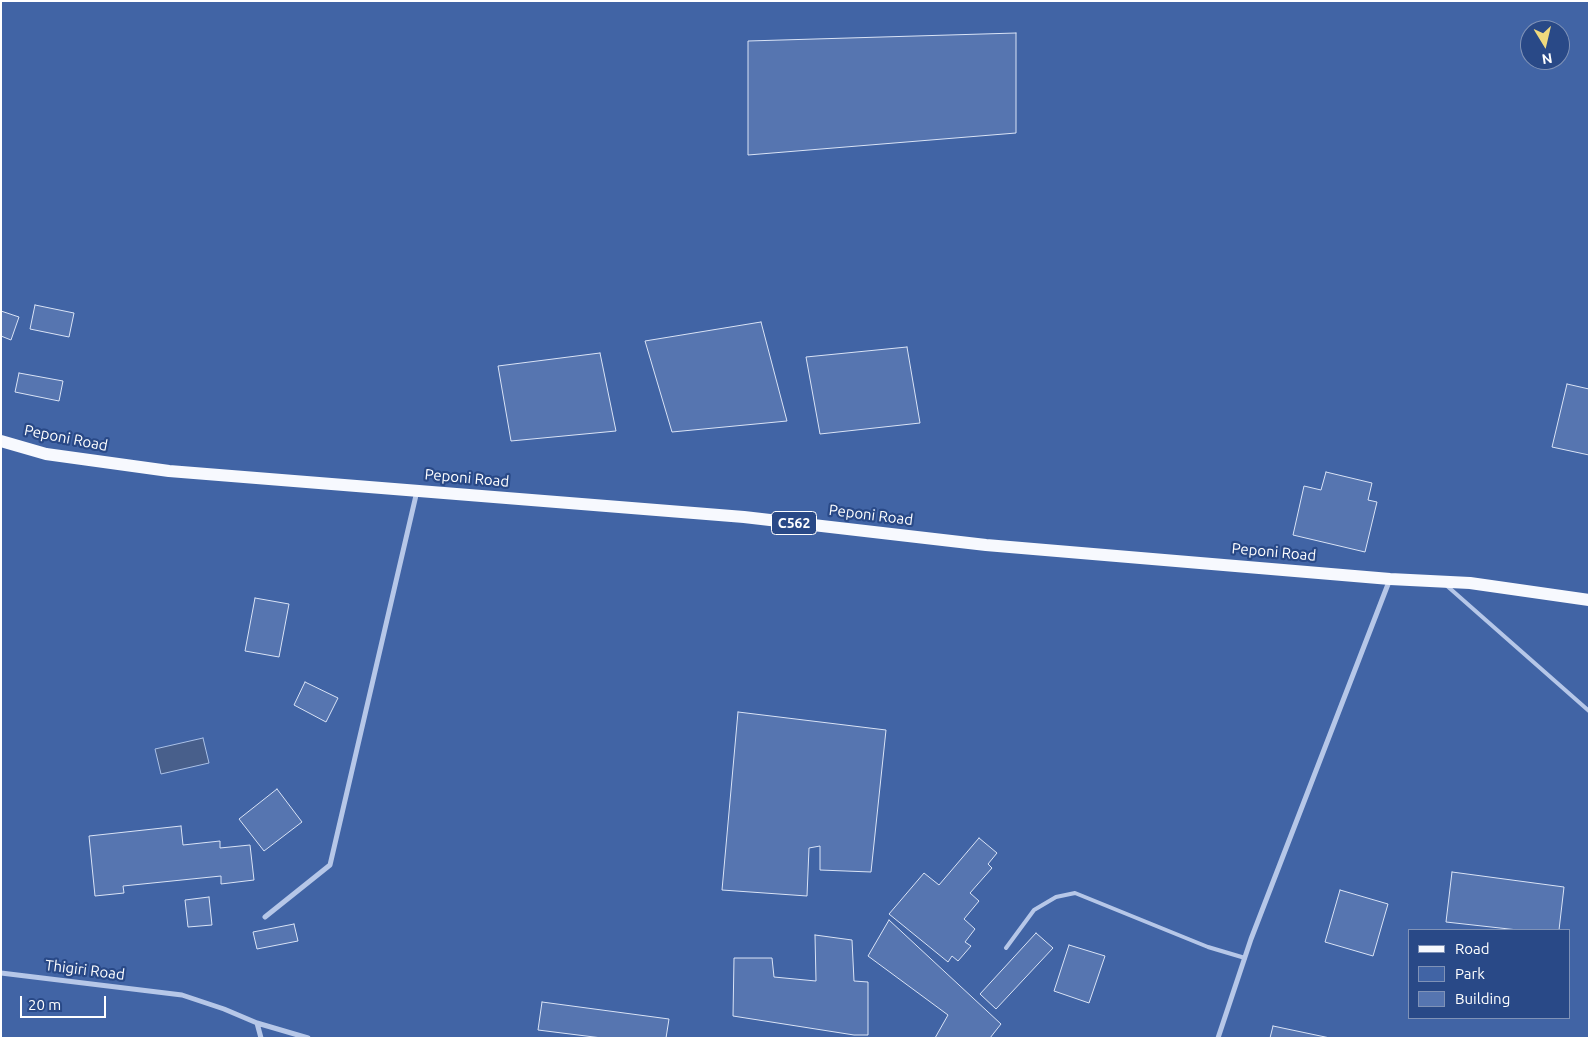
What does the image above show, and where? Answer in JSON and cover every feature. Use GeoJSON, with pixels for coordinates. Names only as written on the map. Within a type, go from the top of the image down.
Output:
{"type":"FeatureCollection","features":[{"type":"Feature","properties":{"kind":"main road","name":"Peponi Road"},"geometry":{"type":"LineString","coordinates":[[1,441],[46,454],[169,471],[744,517],[986,545],[1470,583],[1589,600]]}},
{"type":"Feature","properties":{"kind":"street"},"geometry":{"type":"LineString","coordinates":[[265,917],[330,866],[417,491]]}},
{"type":"Feature","properties":{"kind":"street"},"geometry":{"type":"LineString","coordinates":[[1218,1038],[1245,958],[1390,578]]}},
{"type":"Feature","properties":{"kind":"street","name":"Thigiri Road"},"geometry":{"type":"LineString","coordinates":[[1,972],[182,994],[224,1009],[257,1024],[308,1038]]}},
{"type":"Feature","properties":{"kind":"street"},"geometry":{"type":"LineString","coordinates":[[257,1024],[261,1038]]}},
{"type":"Feature","properties":{"kind":"lane"},"geometry":{"type":"LineString","coordinates":[[1442,582],[1589,711]]}},
{"type":"Feature","properties":{"kind":"lane"},"geometry":{"type":"LineString","coordinates":[[1006,948],[1034,910],[1056,896],[1075,894],[1208,947],[1245,958]]}},
{"type":"Feature","properties":{"kind":"green space"},"geometry":{"type":"Polygon","coordinates":[[[1,1],[1589,1],[1589,1038],[1,1038],[1,1]]]}},
{"type":"Feature","properties":{"kind":"shaded area"},"geometry":{"type":"Polygon","coordinates":[[[203,738],[209,763],[161,774],[155,749],[203,738]]]}},
{"type":"Feature","properties":{"kind":"building"},"geometry":{"type":"Polygon","coordinates":[[[1016,33],[1016,133],[748,155],[748,41],[1016,33]]]}},
{"type":"Feature","properties":{"kind":"building"},"geometry":{"type":"Polygon","coordinates":[[[35,305],[74,313],[69,337],[30,329],[35,305]]]}},
{"type":"Feature","properties":{"kind":"building"},"geometry":{"type":"Polygon","coordinates":[[[1,311],[19,317],[11,340],[1,336],[1,311]]]}},
{"type":"Feature","properties":{"kind":"building"},"geometry":{"type":"Polygon","coordinates":[[[761,322],[787,421],[672,432],[645,341],[761,322]]]}},
{"type":"Feature","properties":{"kind":"building"},"geometry":{"type":"Polygon","coordinates":[[[907,347],[920,423],[820,434],[806,357],[907,347]]]}},
{"type":"Feature","properties":{"kind":"building"},"geometry":{"type":"Polygon","coordinates":[[[600,353],[616,431],[511,441],[498,366],[600,353]]]}},
{"type":"Feature","properties":{"kind":"building"},"geometry":{"type":"Polygon","coordinates":[[[19,373],[63,381],[59,401],[15,392],[19,373]]]}},
{"type":"Feature","properties":{"kind":"building"},"geometry":{"type":"Polygon","coordinates":[[[1567,384],[1589,389],[1589,455],[1552,447],[1567,384]]]}},
{"type":"Feature","properties":{"kind":"building"},"geometry":{"type":"Polygon","coordinates":[[[1326,472],[1372,483],[1368,500],[1377,502],[1365,552],[1293,535],[1304,486],[1321,490],[1326,472]]]}},
{"type":"Feature","properties":{"kind":"building"},"geometry":{"type":"Polygon","coordinates":[[[255,598],[289,604],[279,657],[245,651],[255,598]]]}},
{"type":"Feature","properties":{"kind":"building"},"geometry":{"type":"Polygon","coordinates":[[[305,682],[338,698],[326,722],[294,705],[305,682]]]}},
{"type":"Feature","properties":{"kind":"building"},"geometry":{"type":"Polygon","coordinates":[[[738,712],[886,730],[871,872],[820,870],[820,846],[809,848],[807,896],[722,890],[738,712]]]}},
{"type":"Feature","properties":{"kind":"building"},"geometry":{"type":"Polygon","coordinates":[[[277,789],[302,822],[264,851],[239,819],[277,789]]]}},
{"type":"Feature","properties":{"kind":"building"},"geometry":{"type":"Polygon","coordinates":[[[181,826],[183,845],[220,841],[220,848],[250,845],[254,880],[221,884],[221,876],[123,886],[124,893],[95,896],[89,836],[181,826]]]}},
{"type":"Feature","properties":{"kind":"building"},"geometry":{"type":"Polygon","coordinates":[[[979,838],[997,853],[988,864],[992,868],[970,893],[979,901],[964,919],[975,929],[965,942],[971,946],[958,961],[952,956],[948,962],[889,914],[924,873],[939,885],[979,838]]]}},
{"type":"Feature","properties":{"kind":"building"},"geometry":{"type":"Polygon","coordinates":[[[1452,872],[1564,887],[1559,929],[1509,929],[1446,922],[1452,872]]]}},
{"type":"Feature","properties":{"kind":"building"},"geometry":{"type":"Polygon","coordinates":[[[1340,890],[1388,904],[1373,956],[1325,942],[1340,890]]]}},
{"type":"Feature","properties":{"kind":"building"},"geometry":{"type":"Polygon","coordinates":[[[209,897],[212,925],[188,927],[185,900],[209,897]]]}},
{"type":"Feature","properties":{"kind":"building"},"geometry":{"type":"Polygon","coordinates":[[[889,920],[1001,1024],[990,1038],[935,1038],[948,1015],[868,956],[889,920]]]}},
{"type":"Feature","properties":{"kind":"building"},"geometry":{"type":"Polygon","coordinates":[[[294,924],[298,941],[257,949],[253,932],[294,924]]]}},
{"type":"Feature","properties":{"kind":"building"},"geometry":{"type":"Polygon","coordinates":[[[1036,933],[1053,948],[996,1009],[980,994],[1036,933]]]}},
{"type":"Feature","properties":{"kind":"building"},"geometry":{"type":"Polygon","coordinates":[[[815,935],[852,940],[854,981],[868,982],[868,1035],[854,1035],[733,1016],[734,958],[772,958],[774,977],[816,981],[815,935]]]}},
{"type":"Feature","properties":{"kind":"building"},"geometry":{"type":"Polygon","coordinates":[[[1069,945],[1105,956],[1089,1003],[1054,991],[1069,945]]]}},
{"type":"Feature","properties":{"kind":"building"},"geometry":{"type":"Polygon","coordinates":[[[542,1002],[669,1019],[666,1038],[602,1038],[538,1030],[542,1002]]]}},
{"type":"Feature","properties":{"kind":"building"},"geometry":{"type":"Polygon","coordinates":[[[1273,1026],[1330,1038],[1270,1038],[1273,1026]]]}}]}
